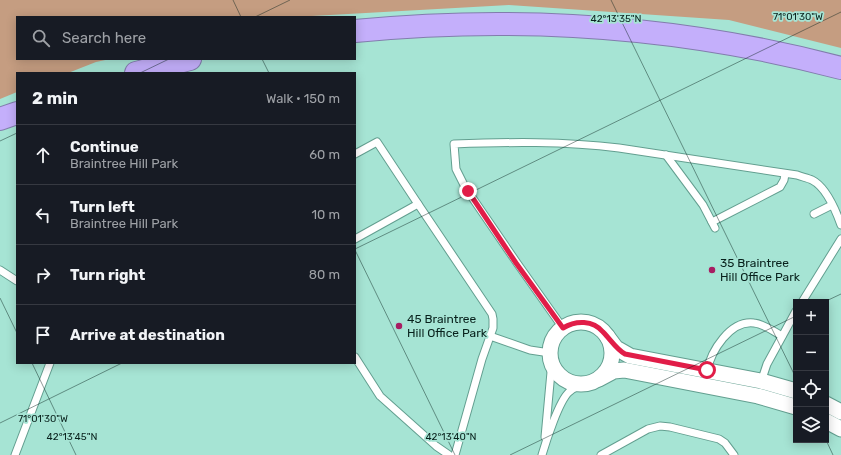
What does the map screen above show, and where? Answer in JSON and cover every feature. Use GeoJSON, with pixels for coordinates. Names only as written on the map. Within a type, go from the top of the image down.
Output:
{"type":"FeatureCollection","features":[{"type":"Feature","properties":{"kind":"highway"},"geometry":{"type":"LineString","coordinates":[[356,31],[404,26],[471,23],[591,26],[672,34],[724,42],[841,68]]}},
{"type":"Feature","properties":{"kind":"highway"},"geometry":{"type":"LineString","coordinates":[[140,72],[186,60]]}},
{"type":"Feature","properties":{"kind":"highway"},"geometry":{"type":"LineString","coordinates":[[0,120],[16,113]]}},
{"type":"Feature","properties":{"kind":"street"},"geometry":{"type":"LineString","coordinates":[[793,390],[761,381],[630,356],[616,348],[600,328],[586,322],[576,323],[563,328],[555,337],[550,347],[552,364],[557,373],[566,380],[577,384],[593,381],[609,373],[624,370],[758,396],[793,406]]}},
{"type":"Feature","properties":{"kind":"street"},"geometry":{"type":"LineString","coordinates":[[593,381],[606,371],[612,356],[611,346],[607,336]]}},
{"type":"Feature","properties":{"kind":"street"},"geometry":{"type":"LineString","coordinates":[[829,406],[841,412]]}},
{"type":"Feature","properties":{"kind":"street"},"geometry":{"type":"LineString","coordinates":[[829,423],[841,429]]}},
{"type":"Feature","properties":{"kind":"lane"},"geometry":{"type":"LineString","coordinates":[[356,153],[376,142],[492,314],[494,325],[454,455]]}},
{"type":"Feature","properties":{"kind":"lane"},"geometry":{"type":"LineString","coordinates":[[563,328],[516,263],[465,187],[456,169],[454,144],[554,142],[604,146],[797,175],[813,180],[824,191],[841,225]]}},
{"type":"Feature","properties":{"kind":"lane"},"geometry":{"type":"LineString","coordinates":[[666,155],[703,205],[714,225],[778,188],[783,182],[785,174]]}},
{"type":"Feature","properties":{"kind":"lane"},"geometry":{"type":"LineString","coordinates":[[356,238],[418,204]]}},
{"type":"Feature","properties":{"kind":"lane"},"geometry":{"type":"LineString","coordinates":[[814,214],[832,205]]}},
{"type":"Feature","properties":{"kind":"lane"},"geometry":{"type":"LineString","coordinates":[[804,299],[841,239]]}},
{"type":"Feature","properties":{"kind":"lane"},"geometry":{"type":"LineString","coordinates":[[1,274],[16,281]]}},
{"type":"Feature","properties":{"kind":"lane"},"geometry":{"type":"LineString","coordinates":[[758,396],[767,364],[793,316]]}},
{"type":"Feature","properties":{"kind":"lane"},"geometry":{"type":"LineString","coordinates":[[704,385],[711,358],[719,342],[730,332],[747,323],[759,324],[782,336]]}},
{"type":"Feature","properties":{"kind":"lane"},"geometry":{"type":"LineString","coordinates":[[490,336],[530,350],[550,355],[551,372],[545,445]]}},
{"type":"Feature","properties":{"kind":"lane"},"geometry":{"type":"LineString","coordinates":[[356,359],[380,396],[436,446],[449,455]]}},
{"type":"Feature","properties":{"kind":"lane"},"geometry":{"type":"LineString","coordinates":[[15,455],[50,364]]}},
{"type":"Feature","properties":{"kind":"lane"},"geometry":{"type":"LineString","coordinates":[[542,455],[565,396],[576,387],[593,381]]}},
{"type":"Feature","properties":{"kind":"lane"},"geometry":{"type":"LineString","coordinates":[[601,455],[648,429],[663,426],[719,439],[726,443],[734,455]]}},
{"type":"Feature","properties":{"kind":"shaded area"},"geometry":{"type":"Polygon","coordinates":[[[0,0],[841,0],[841,48],[729,20],[509,5],[312,16],[16,16],[16,60],[105,60],[71,72],[16,72],[16,92],[0,99],[0,0]]]}},
{"type":"Feature","properties":{"kind":"place","name":"35 Braintree Hill Office Park"},"geometry":{"type":"Point","coordinates":[712,270]}},
{"type":"Feature","properties":{"kind":"place","name":"45 Braintree Hill Office Park"},"geometry":{"type":"Point","coordinates":[399,326]}},
{"type":"Feature","properties":{"kind":"route"},"geometry":{"type":"LineString","coordinates":[[468,191],[516,263],[563,328],[571,324],[586,322],[600,328],[616,348],[630,356],[707,370]]}}]}
